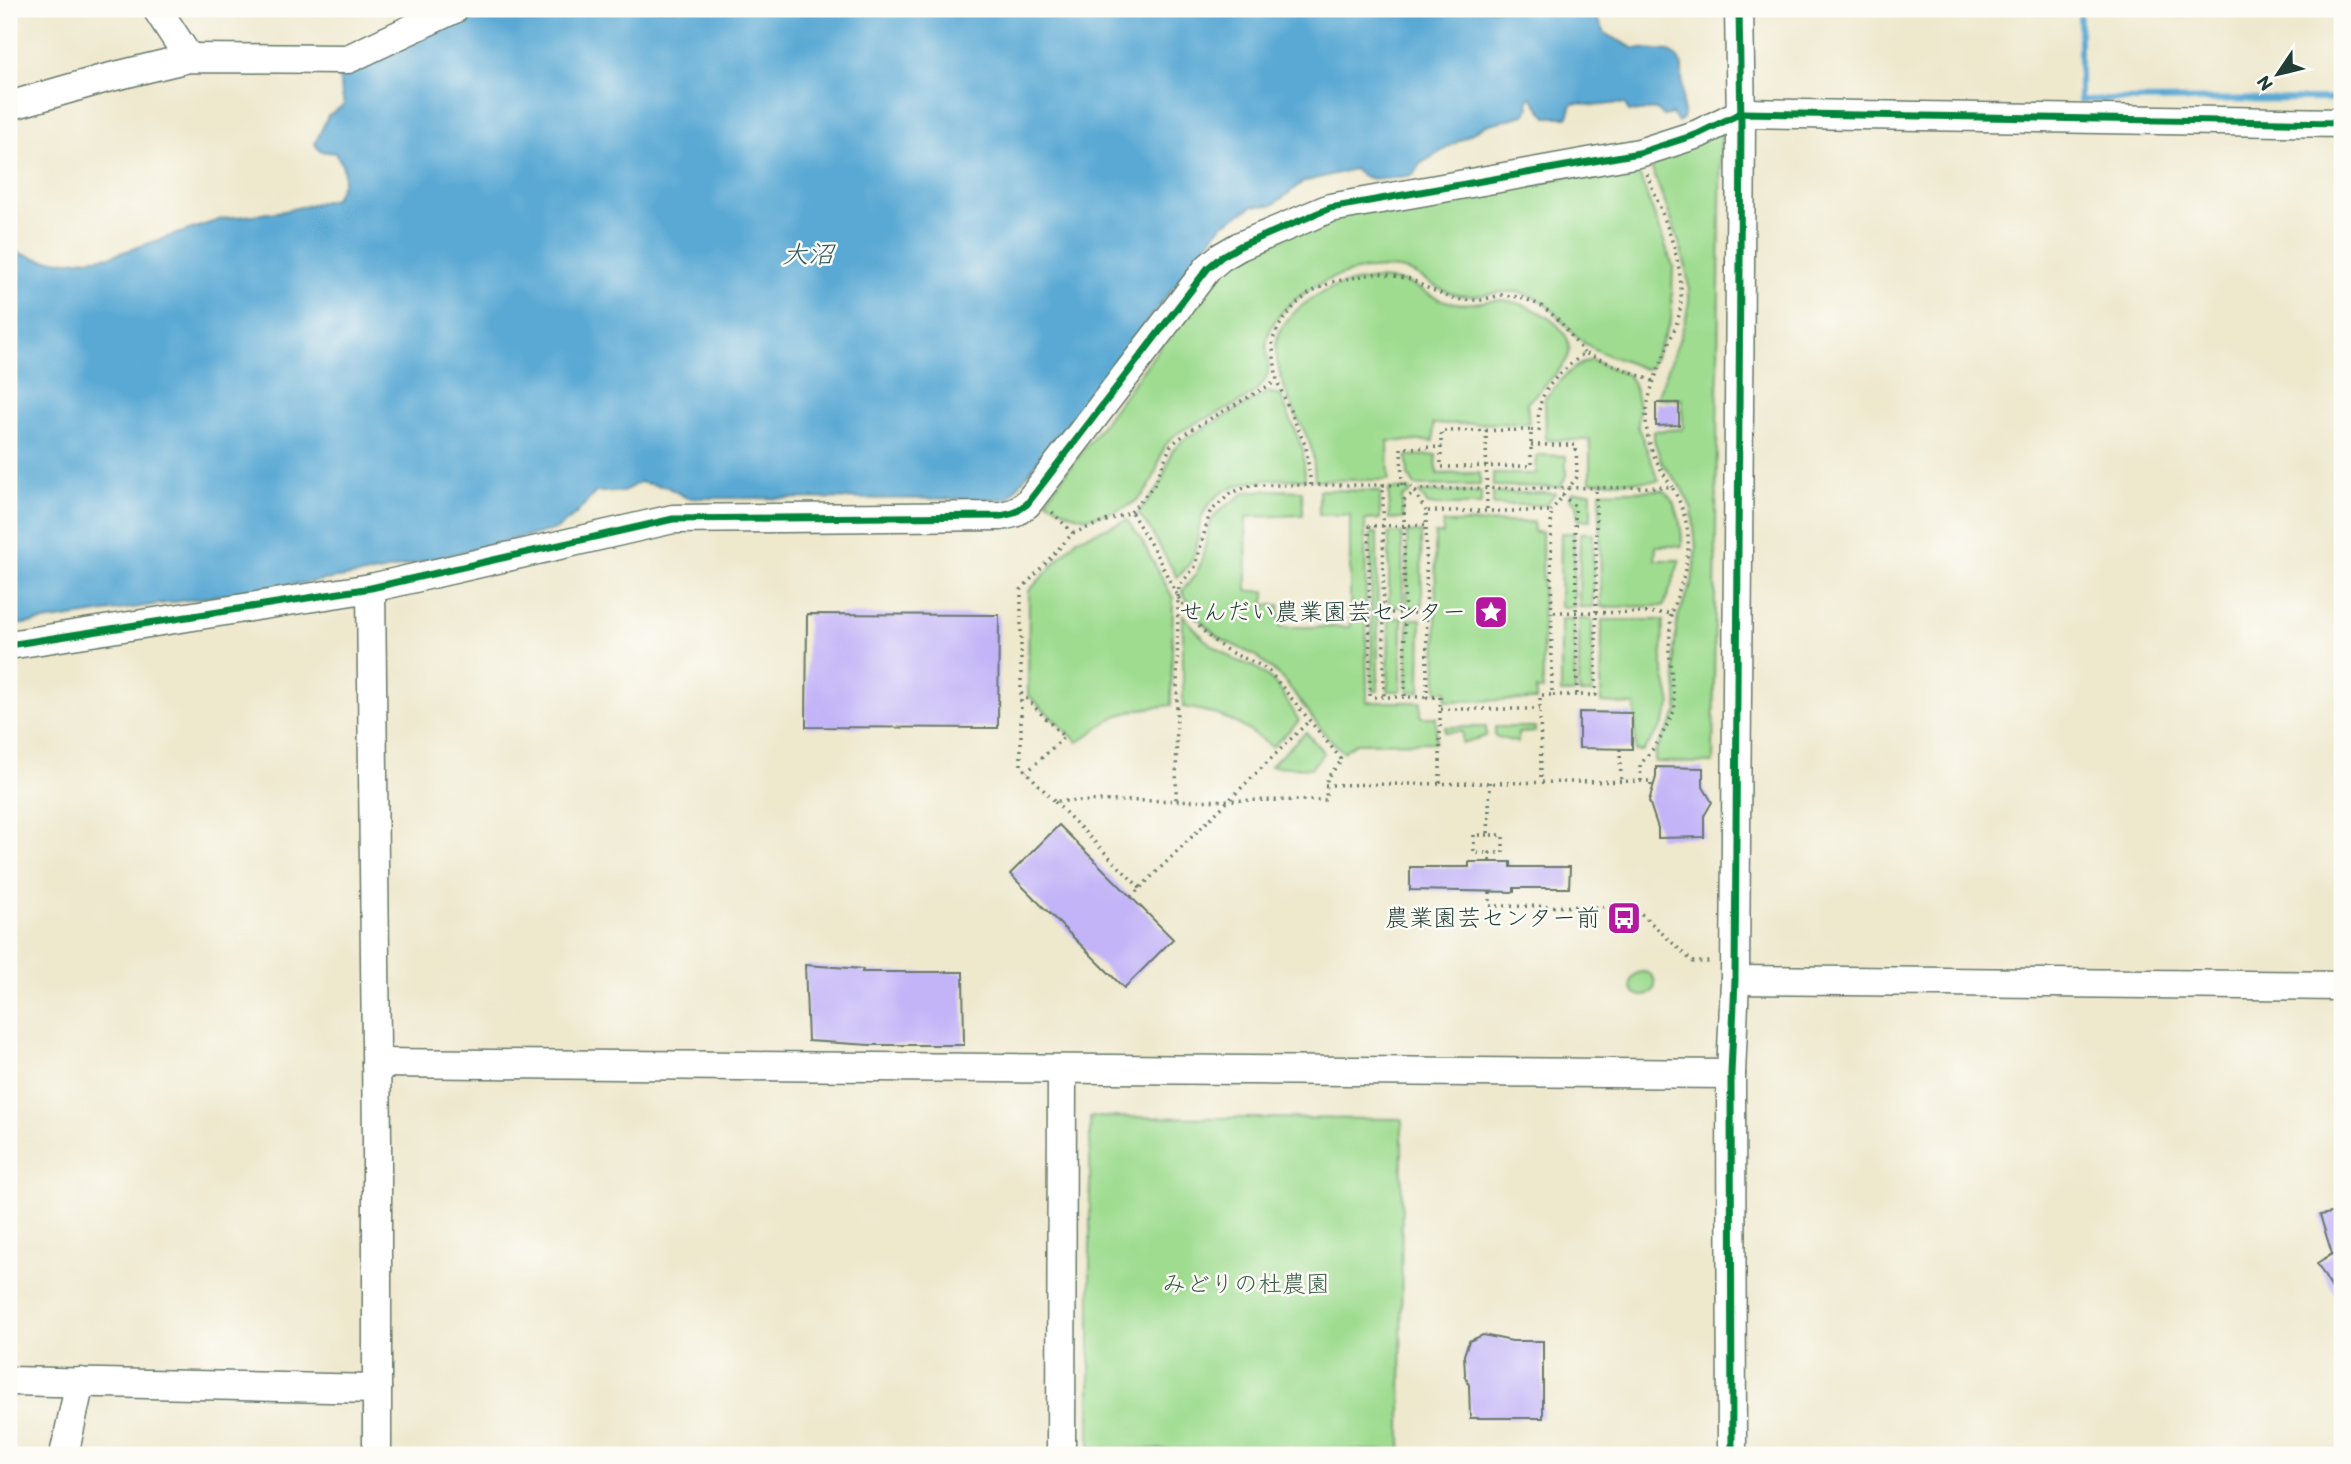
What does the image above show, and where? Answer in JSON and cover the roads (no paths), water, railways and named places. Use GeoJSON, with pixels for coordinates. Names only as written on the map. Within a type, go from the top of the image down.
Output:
{"type":"FeatureCollection","features":[{"type":"Feature","properties":{"kind":"street"},"geometry":{"type":"LineString","coordinates":[[157,9],[190,58]]}},
{"type":"Feature","properties":{"kind":"street"},"geometry":{"type":"LineString","coordinates":[[9,106],[190,58],[348,60],[454,9]]}},
{"type":"Feature","properties":{"kind":"street"},"geometry":{"type":"LineString","coordinates":[[1731,1455],[1731,1074],[1736,971],[1741,113],[1739,9]]}},
{"type":"Feature","properties":{"kind":"street"},"geometry":{"type":"LineString","coordinates":[[9,645],[371,588],[673,519],[1001,516],[1014,513],[1027,504],[1208,268],[1221,257],[1330,208],[1639,153],[1698,134],[1741,113],[2342,123]]}},
{"type":"Feature","properties":{"kind":"street"},"geometry":{"type":"LineString","coordinates":[[371,588],[377,1455]]}},
{"type":"Feature","properties":{"kind":"street"},"geometry":{"type":"LineString","coordinates":[[1736,971],[2342,986]]}},
{"type":"Feature","properties":{"kind":"street"},"geometry":{"type":"LineString","coordinates":[[376,1063],[1731,1074]]}},
{"type":"Feature","properties":{"kind":"street"},"geometry":{"type":"LineString","coordinates":[[1061,1455],[1062,1070]]}},
{"type":"Feature","properties":{"kind":"street"},"geometry":{"type":"LineString","coordinates":[[9,1381],[377,1389]]}},
{"type":"Feature","properties":{"kind":"street"},"geometry":{"type":"LineString","coordinates":[[64,1455],[80,1382]]}},
{"type":"Feature","properties":{"kind":"water","name":"大沼"},"geometry":{"type":"Polygon","coordinates":[[[476,9],[1591,9],[1606,34],[1633,48],[1668,51],[1678,58],[1682,66],[1683,119],[1678,122],[1672,114],[1664,116],[1652,109],[1629,111],[1625,104],[1579,103],[1572,104],[1568,117],[1547,117],[1531,97],[1525,115],[1486,125],[1420,164],[1413,175],[1374,179],[1354,169],[1303,182],[1273,205],[1253,206],[1222,225],[1008,499],[687,498],[667,487],[639,482],[623,492],[596,492],[575,515],[557,529],[379,572],[9,626],[9,250],[43,260],[71,261],[111,256],[222,219],[284,211],[334,199],[343,181],[342,165],[335,153],[320,151],[315,144],[328,116],[344,105],[338,73],[476,9]]]}},
{"type":"Feature","properties":{"kind":"waterway"},"geometry":{"type":"LineString","coordinates":[[2080,9],[2080,100],[2342,99]]}},
{"type":"Feature","properties":{"kind":"place","name":"せんだい農業園芸センター"},"geometry":{"type":"Point","coordinates":[1491,612]}},
{"type":"Feature","properties":{"kind":"place","name":"農業園芸センター前"},"geometry":{"type":"Point","coordinates":[1624,918]}},
{"type":"Feature","properties":{"kind":"park label","name":"みどりの杜農園"},"geometry":{"type":"Point","coordinates":[1246,1284]}}]}
